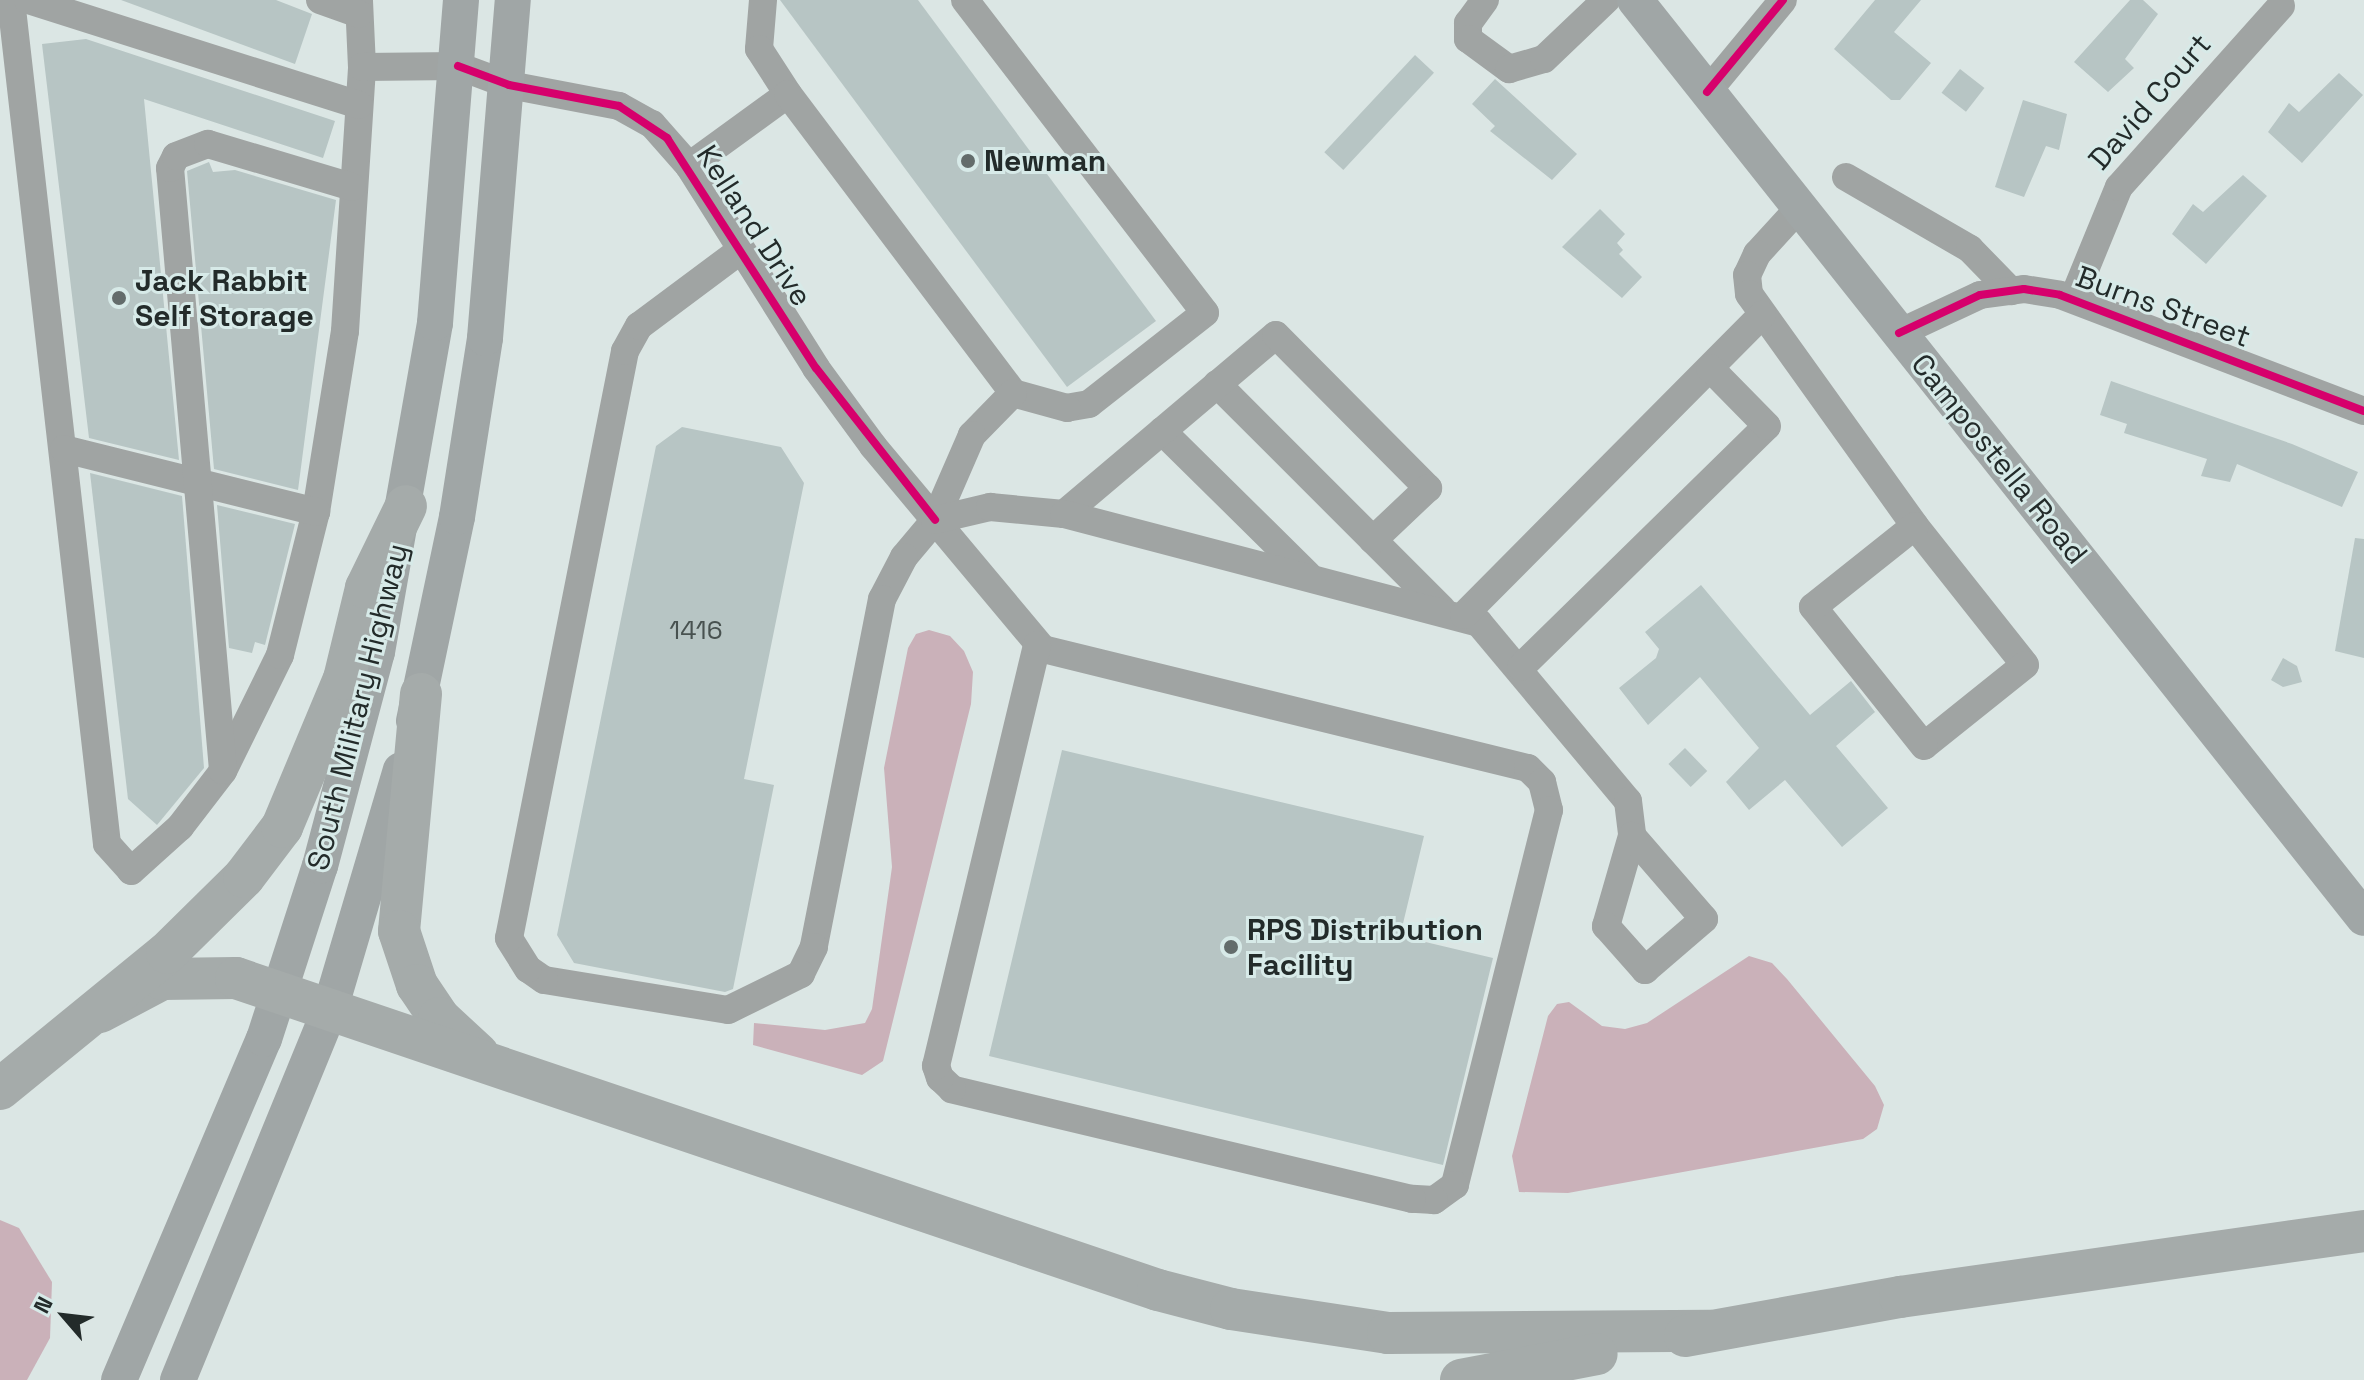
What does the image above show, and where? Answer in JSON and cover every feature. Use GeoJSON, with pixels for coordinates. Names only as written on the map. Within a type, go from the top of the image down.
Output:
{"type":"FeatureCollection","features":[{"type":"Feature","properties":{"kind":"highway"},"geometry":{"type":"LineString","coordinates":[[0,1089],[100,1012],[244,877],[282,827],[344,679],[366,588],[406,506]]}},
{"type":"Feature","properties":{"kind":"highway"},"geometry":{"type":"LineString","coordinates":[[421,694],[399,931],[417,985],[439,1018],[499,1068]]}},
{"type":"Feature","properties":{"kind":"highway"},"geometry":{"type":"LineString","coordinates":[[100,1012],[146,985],[194,975],[236,978],[1158,1290],[1231,1309],[1388,1333],[1711,1331]]}},
{"type":"Feature","properties":{"kind":"highway"},"geometry":{"type":"LineString","coordinates":[[1461,1380],[1915,1294],[2364,1231]]}},
{"type":"Feature","properties":{"kind":"main road","name":"South Military Highway"},"geometry":{"type":"LineString","coordinates":[[119,1380],[195,1215],[279,992],[354,743],[406,506],[435,323],[461,0]]}},
{"type":"Feature","properties":{"kind":"main road","name":"South Military Highway"},"geometry":{"type":"LineString","coordinates":[[178,1380],[330,1009],[421,694],[485,338],[509,85],[513,0]]}},
{"type":"Feature","properties":{"kind":"main road","name":"Campostella Road"},"geometry":{"type":"LineString","coordinates":[[1635,0],[2364,918]]}},
{"type":"Feature","properties":{"kind":"street"},"geometry":{"type":"LineString","coordinates":[[11,0],[107,844],[131,871],[180,827],[223,771],[280,655],[316,512],[345,331],[362,67],[359,7],[320,0]]}},
{"type":"Feature","properties":{"kind":"street"},"geometry":{"type":"LineString","coordinates":[[28,0],[359,105]]}},
{"type":"Feature","properties":{"kind":"street"},"geometry":{"type":"LineString","coordinates":[[763,0],[759,49],[788,94],[1013,393],[1067,408],[1089,404],[1205,313],[965,0]]}},
{"type":"Feature","properties":{"kind":"street"},"geometry":{"type":"LineString","coordinates":[[1485,0],[1468,23],[1468,39],[1509,69],[1544,59],[1606,0]]}},
{"type":"Feature","properties":{"kind":"street"},"geometry":{"type":"LineString","coordinates":[[1707,92],[1783,0]]}},
{"type":"Feature","properties":{"kind":"street","name":"David Court"},"geometry":{"type":"LineString","coordinates":[[2073,299],[2119,187],[2281,6]]}},
{"type":"Feature","properties":{"kind":"street"},"geometry":{"type":"LineString","coordinates":[[362,67],[458,66]]}},
{"type":"Feature","properties":{"kind":"street","name":"Kelland Drive"},"geometry":{"type":"LineString","coordinates":[[458,66],[509,85],[619,106],[652,124],[689,166],[816,368],[1037,645]]}},
{"type":"Feature","properties":{"kind":"street"},"geometry":{"type":"LineString","coordinates":[[689,166],[788,94]]}},
{"type":"Feature","properties":{"kind":"street"},"geometry":{"type":"LineString","coordinates":[[223,771],[193,481],[170,168],[176,156],[208,144],[352,187]]}},
{"type":"Feature","properties":{"kind":"street"},"geometry":{"type":"LineString","coordinates":[[1846,177],[1970,249],[2011,291]]}},
{"type":"Feature","properties":{"kind":"street"},"geometry":{"type":"LineString","coordinates":[[1799,208],[1757,254],[1747,275],[1749,294],[1915,526],[2025,665],[1924,746],[1813,607],[1915,526]]}},
{"type":"Feature","properties":{"kind":"street"},"geometry":{"type":"LineString","coordinates":[[741,250],[639,326],[625,351],[511,918],[509,938],[528,969],[544,980],[728,1010],[801,974],[814,947],[882,599],[904,557],[935,520],[972,435],[1013,393]]}},
{"type":"Feature","properties":{"kind":"street","name":"Burns Street"},"geometry":{"type":"LineString","coordinates":[[1899,333],[1954,304],[2011,291],[2073,299],[2364,411]]}},
{"type":"Feature","properties":{"kind":"street"},"geometry":{"type":"LineString","coordinates":[[1454,612],[1762,315]]}},
{"type":"Feature","properties":{"kind":"street"},"geometry":{"type":"LineString","coordinates":[[1064,514],[1276,335],[1428,488],[1373,540]]}},
{"type":"Feature","properties":{"kind":"street"},"geometry":{"type":"LineString","coordinates":[[1521,667],[1767,426],[1710,368]]}},
{"type":"Feature","properties":{"kind":"street"},"geometry":{"type":"LineString","coordinates":[[1217,384],[1373,540],[1454,612],[1493,634],[1617,782],[1628,801],[1632,836]]}},
{"type":"Feature","properties":{"kind":"street"},"geometry":{"type":"LineString","coordinates":[[1162,431],[1309,575]]}},
{"type":"Feature","properties":{"kind":"street"},"geometry":{"type":"LineString","coordinates":[[64,449],[316,512]]}},
{"type":"Feature","properties":{"kind":"street"},"geometry":{"type":"LineString","coordinates":[[935,520],[990,507],[1064,514],[1454,612]]}},
{"type":"Feature","properties":{"kind":"street"},"geometry":{"type":"LineString","coordinates":[[1037,645],[1528,768],[1542,782],[1549,810],[1455,1185],[1434,1200],[967,1092],[940,1078],[936,1066],[1037,645]]}},
{"type":"Feature","properties":{"kind":"shaded area"},"geometry":{"type":"Polygon","coordinates":[[[929,630],[950,636],[964,651],[973,672],[971,704],[883,1061],[862,1075],[753,1045],[754,1023],[825,1030],[865,1023],[872,1009],[892,867],[884,768],[908,648],[916,634],[929,630]]]}},
{"type":"Feature","properties":{"kind":"shaded area"},"geometry":{"type":"Polygon","coordinates":[[[1749,956],[1772,963],[1875,1086],[1884,1105],[1877,1129],[1863,1139],[1568,1193],[1519,1192],[1512,1156],[1548,1016],[1557,1004],[1569,1002],[1602,1026],[1625,1029],[1647,1023],[1749,956]]]}},
{"type":"Feature","properties":{"kind":"shaded area"},"geometry":{"type":"Polygon","coordinates":[[[0,1220],[19,1228],[52,1282],[50,1338],[27,1380],[0,1380],[0,1220]]]}},
{"type":"Feature","properties":{"kind":"building"},"geometry":{"type":"Polygon","coordinates":[[[121,0],[276,0],[312,14],[295,64],[121,0]]]}},
{"type":"Feature","properties":{"kind":"building","name":"Newman"},"geometry":{"type":"Polygon","coordinates":[[[780,0],[918,0],[1156,321],[1067,387],[780,0]]]}},
{"type":"Feature","properties":{"kind":"building"},"geometry":{"type":"Polygon","coordinates":[[[1875,0],[1921,0],[1894,32],[1931,63],[1900,100],[1891,100],[1834,49],[1875,0]]]}},
{"type":"Feature","properties":{"kind":"building"},"geometry":{"type":"Polygon","coordinates":[[[2130,0],[2143,0],[2158,14],[2125,59],[2134,68],[2108,92],[2074,62],[2130,0]]]}},
{"type":"Feature","properties":{"kind":"building","name":"Jack Rabbit Self Storage"},"geometry":{"type":"Polygon","coordinates":[[[86,39],[335,121],[323,158],[144,99],[179,460],[89,438],[42,44],[86,39]]]}},
{"type":"Feature","properties":{"kind":"building"},"geometry":{"type":"Polygon","coordinates":[[[1415,55],[1434,73],[1343,170],[1324,152],[1415,55]]]}},
{"type":"Feature","properties":{"kind":"building"},"geometry":{"type":"Polygon","coordinates":[[[1960,69],[1984,88],[1966,112],[1942,93],[1960,69]]]}},
{"type":"Feature","properties":{"kind":"building"},"geometry":{"type":"Polygon","coordinates":[[[2339,73],[2363,95],[2302,163],[2268,132],[2289,103],[2299,112],[2339,73]]]}},
{"type":"Feature","properties":{"kind":"building"},"geometry":{"type":"Polygon","coordinates":[[[1495,79],[1577,154],[1552,180],[1490,131],[1495,126],[1472,104],[1495,79]]]}},
{"type":"Feature","properties":{"kind":"building"},"geometry":{"type":"Polygon","coordinates":[[[2023,100],[2067,114],[2059,150],[2046,146],[2024,197],[1995,187],[2023,100]]]}},
{"type":"Feature","properties":{"kind":"building"},"geometry":{"type":"Polygon","coordinates":[[[209,162],[213,172],[235,170],[336,200],[298,490],[214,469],[187,171],[209,162]]]}},
{"type":"Feature","properties":{"kind":"building"},"geometry":{"type":"Polygon","coordinates":[[[2243,175],[2267,196],[2206,264],[2172,234],[2193,204],[2203,212],[2243,175]]]}},
{"type":"Feature","properties":{"kind":"building"},"geometry":{"type":"Polygon","coordinates":[[[1600,209],[1625,234],[1617,243],[1623,250],[1619,254],[1642,277],[1622,298],[1562,247],[1600,209]]]}},
{"type":"Feature","properties":{"kind":"building"},"geometry":{"type":"Polygon","coordinates":[[[2111,381],[2292,444],[2358,472],[2342,507],[2237,464],[2230,482],[2201,476],[2207,459],[2124,433],[2127,424],[2100,415],[2111,381]]]}},
{"type":"Feature","properties":{"kind":"building"},"geometry":{"type":"Polygon","coordinates":[[[682,427],[781,447],[804,483],[744,779],[774,785],[733,989],[725,992],[574,963],[557,935],[656,446],[682,427]]]}},
{"type":"Feature","properties":{"kind":"building"},"geometry":{"type":"Polygon","coordinates":[[[90,473],[182,496],[204,768],[157,825],[128,799],[90,473]]]}},
{"type":"Feature","properties":{"kind":"building"},"geometry":{"type":"Polygon","coordinates":[[[217,505],[295,524],[265,645],[255,642],[252,653],[229,648],[217,505]]]}},
{"type":"Feature","properties":{"kind":"building"},"geometry":{"type":"Polygon","coordinates":[[[2355,538],[2364,539],[2364,658],[2335,651],[2355,538]]]}},
{"type":"Feature","properties":{"kind":"building"},"geometry":{"type":"Polygon","coordinates":[[[1701,585],[1810,715],[1851,681],[1875,712],[1836,746],[1888,808],[1842,847],[1785,780],[1749,810],[1726,782],[1759,748],[1700,677],[1648,725],[1619,688],[1656,658],[1659,649],[1645,632],[1701,585]]]}},
{"type":"Feature","properties":{"kind":"building"},"geometry":{"type":"Polygon","coordinates":[[[2283,658],[2297,666],[2302,682],[2283,687],[2271,680],[2283,658]]]}},
{"type":"Feature","properties":{"kind":"building"},"geometry":{"type":"Polygon","coordinates":[[[1685,748],[1707,771],[1691,787],[1668,764],[1685,748]]]}},
{"type":"Feature","properties":{"kind":"building","name":"RPS Distribution Facility"},"geometry":{"type":"Polygon","coordinates":[[[1062,750],[1424,836],[1400,936],[1493,958],[1443,1165],[989,1056],[1062,750]]]}},
{"type":"Feature","properties":{"kind":"cycle path"},"geometry":{"type":"LineString","coordinates":[[1707,92],[1783,0]]}},
{"type":"Feature","properties":{"kind":"cycle path"},"geometry":{"type":"LineString","coordinates":[[458,66],[509,85],[619,106],[667,138],[816,368],[935,520]]}},
{"type":"Feature","properties":{"kind":"cycle path"},"geometry":{"type":"LineString","coordinates":[[1899,333],[1980,295],[2024,289],[2060,295],[2364,411]]}},
{"type":"Feature","properties":{"kind":"place","name":"Newman"},"geometry":{"type":"Point","coordinates":[968,161]}},
{"type":"Feature","properties":{"kind":"place","name":"Jack Rabbit Self Storage"},"geometry":{"type":"Point","coordinates":[119,298]}},
{"type":"Feature","properties":{"kind":"place","name":"RPS Distribution Facility"},"geometry":{"type":"Point","coordinates":[1231,947]}}]}
